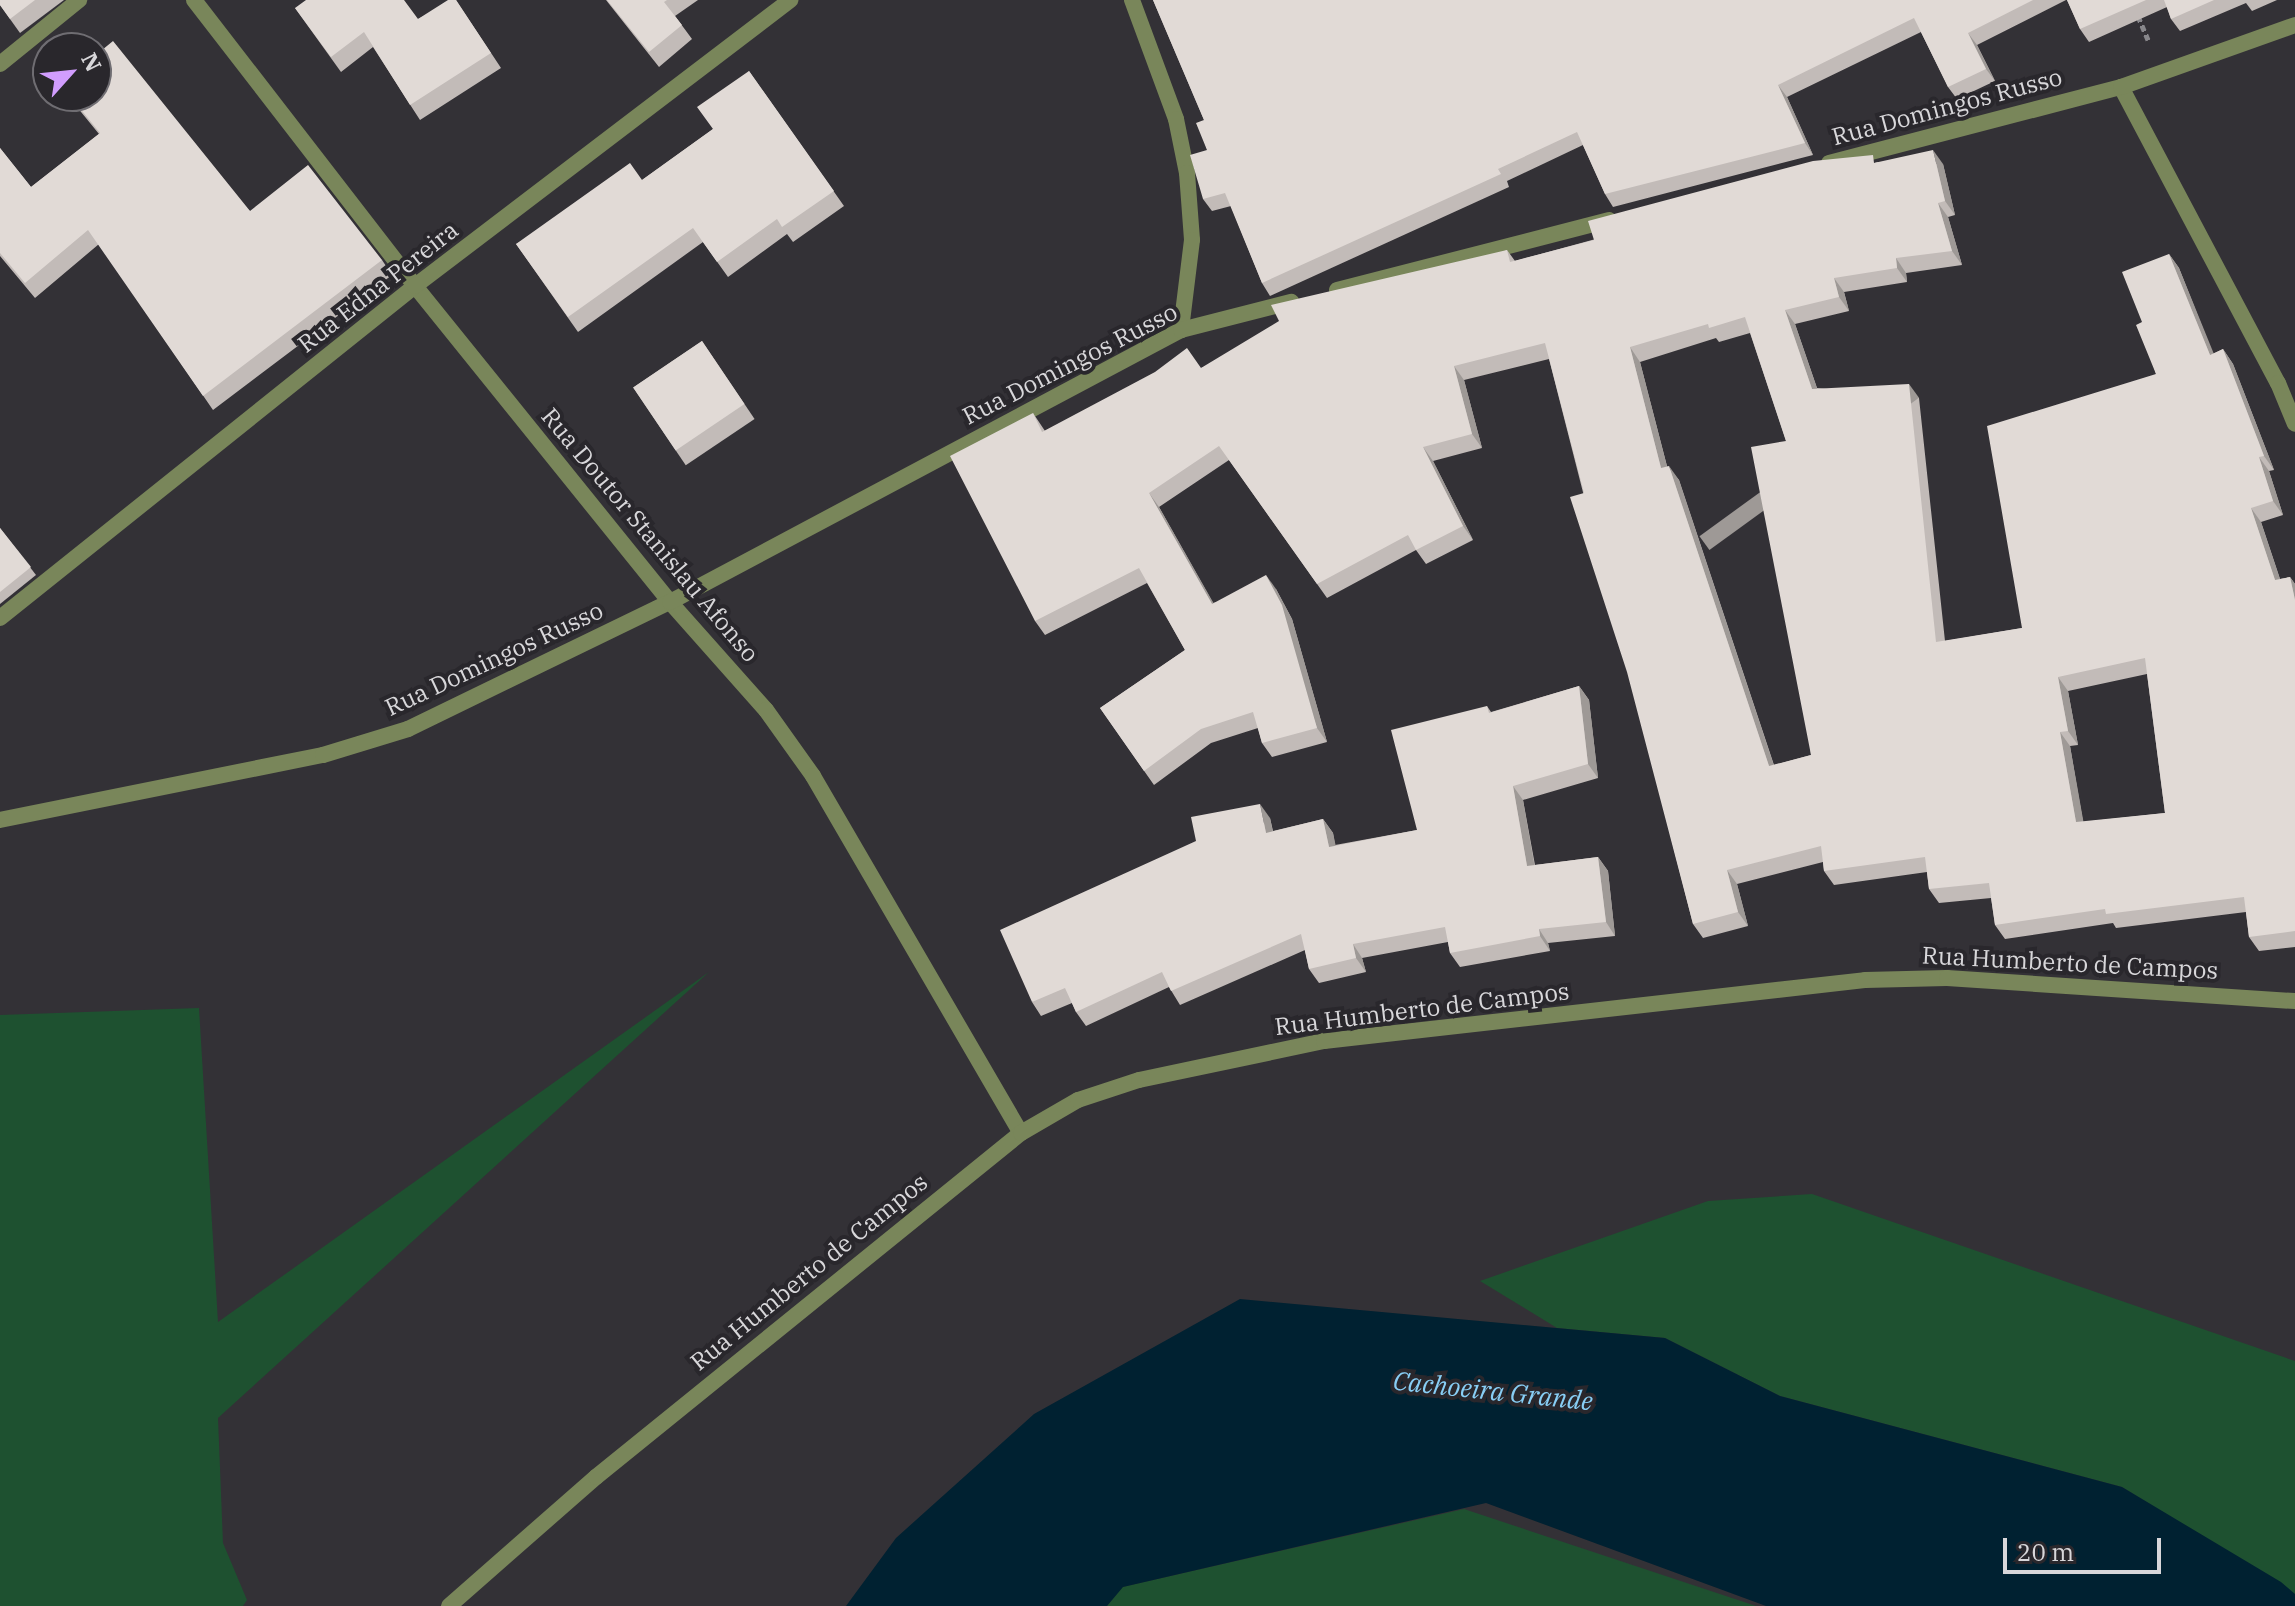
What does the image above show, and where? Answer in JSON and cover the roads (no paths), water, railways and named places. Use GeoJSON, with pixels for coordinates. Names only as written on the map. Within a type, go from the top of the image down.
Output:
{"type":"FeatureCollection","features":[{"type":"Feature","properties":{"kind":"street"},"geometry":{"type":"LineString","coordinates":[[0,64],[79,0]]}},
{"type":"Feature","properties":{"kind":"street","name":"Rua Doutor Stanislau Afonso"},"geometry":{"type":"LineString","coordinates":[[194,0],[415,286],[670,602],[766,710],[813,776],[1021,1133]]}},
{"type":"Feature","properties":{"kind":"street","name":"Rua Edna Pereira"},"geometry":{"type":"LineString","coordinates":[[0,618],[415,286],[791,0]]}},
{"type":"Feature","properties":{"kind":"street"},"geometry":{"type":"LineString","coordinates":[[1132,0],[1176,119],[1187,173],[1192,240],[1181,330]]}},
{"type":"Feature","properties":{"kind":"street","name":"Rua Domingos Russo"},"geometry":{"type":"LineString","coordinates":[[1813,167],[2121,87],[2295,25]]}},
{"type":"Feature","properties":{"kind":"street"},"geometry":{"type":"LineString","coordinates":[[2121,87],[2278,383],[2295,424]]}},
{"type":"Feature","properties":{"kind":"street","name":"Rua Domingos Russo"},"geometry":{"type":"LineString","coordinates":[[0,820],[323,755],[408,729],[670,602],[1181,330],[1628,215]]}},
{"type":"Feature","properties":{"kind":"street","name":"Rua Humberto de Campos"},"geometry":{"type":"LineString","coordinates":[[449,1606],[608,1467],[1021,1133],[1078,1100],[1139,1080],[1324,1041],[1865,980],[1947,978],[2295,1001]]}},
{"type":"Feature","properties":{"kind":"water","name":"Cachoeira Grande"},"geometry":{"type":"Polygon","coordinates":[[[1240,1299],[1665,1338],[1780,1396],[2122,1487],[2281,1582],[2295,1594],[2295,1606],[1766,1606],[1486,1503],[1123,1587],[1107,1606],[846,1606],[896,1538],[1034,1414],[1240,1299]]]}}]}
